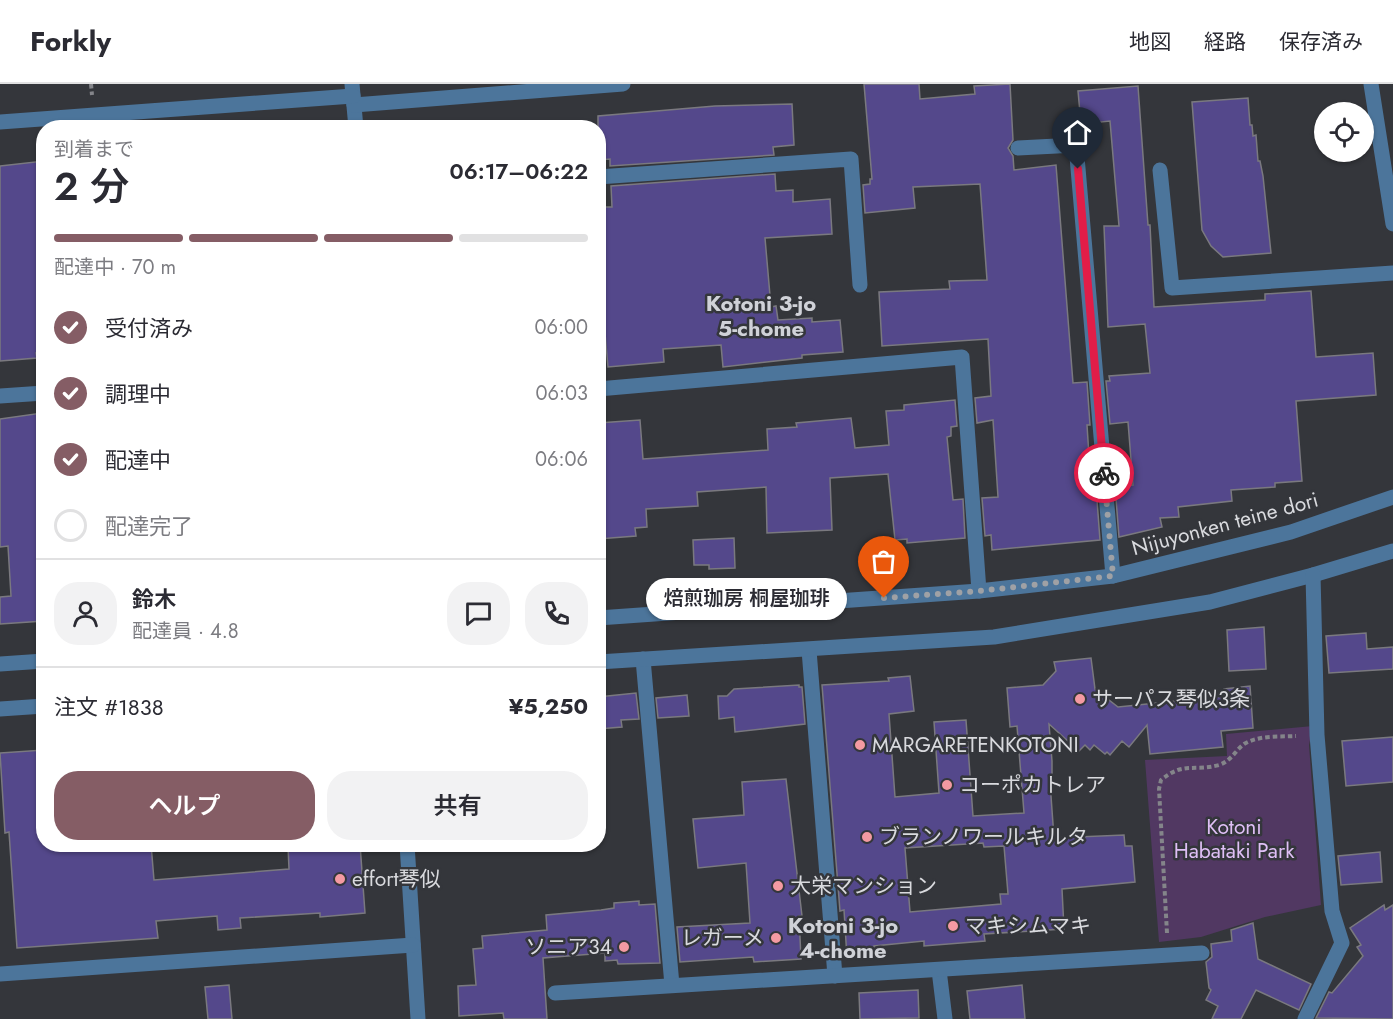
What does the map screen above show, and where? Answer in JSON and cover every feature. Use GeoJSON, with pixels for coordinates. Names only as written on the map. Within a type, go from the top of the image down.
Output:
{"type":"FeatureCollection","features":[{"type":"Feature","properties":{"kind":"street"},"geometry":{"type":"LineString","coordinates":[[0,122],[353,95],[623,84]]}},
{"type":"Feature","properties":{"kind":"street"},"geometry":{"type":"LineString","coordinates":[[1371,84],[1393,224]]}},
{"type":"Feature","properties":{"kind":"street"},"geometry":{"type":"LineString","coordinates":[[353,95],[355,120]]}},
{"type":"Feature","properties":{"kind":"street"},"geometry":{"type":"LineString","coordinates":[[1018,148],[1076,145],[1113,576]]}},
{"type":"Feature","properties":{"kind":"street"},"geometry":{"type":"LineString","coordinates":[[606,176],[851,159],[860,285]]}},
{"type":"Feature","properties":{"kind":"street"},"geometry":{"type":"LineString","coordinates":[[1160,170],[1172,288],[1393,273]]}},
{"type":"Feature","properties":{"kind":"street"},"geometry":{"type":"LineString","coordinates":[[606,388],[962,357],[979,591]]}},
{"type":"Feature","properties":{"kind":"street"},"geometry":{"type":"LineString","coordinates":[[0,396],[36,394]]}},
{"type":"Feature","properties":{"kind":"street","name":"Nijuyonken teine dori"},"geometry":{"type":"LineString","coordinates":[[606,617],[979,591],[1113,576],[1291,532],[1393,497]]}},
{"type":"Feature","properties":{"kind":"street"},"geometry":{"type":"LineString","coordinates":[[606,661],[994,637],[1210,602],[1393,551]]}},
{"type":"Feature","properties":{"kind":"street"},"geometry":{"type":"LineString","coordinates":[[1305,1019],[1342,943],[1332,911],[1317,735],[1313,575]]}},
{"type":"Feature","properties":{"kind":"street"},"geometry":{"type":"LineString","coordinates":[[809,650],[835,976]]}},
{"type":"Feature","properties":{"kind":"street"},"geometry":{"type":"LineString","coordinates":[[643,659],[672,985]]}},
{"type":"Feature","properties":{"kind":"street"},"geometry":{"type":"LineString","coordinates":[[0,664],[36,662]]}},
{"type":"Feature","properties":{"kind":"street"},"geometry":{"type":"LineString","coordinates":[[0,709],[36,707]]}},
{"type":"Feature","properties":{"kind":"street"},"geometry":{"type":"LineString","coordinates":[[407,852],[418,1019]]}},
{"type":"Feature","properties":{"kind":"street"},"geometry":{"type":"LineString","coordinates":[[0,974],[413,945]]}},
{"type":"Feature","properties":{"kind":"street"},"geometry":{"type":"LineString","coordinates":[[555,993],[1202,953]]}},
{"type":"Feature","properties":{"kind":"street"},"geometry":{"type":"LineString","coordinates":[[939,970],[945,1019]]}},
{"type":"Feature","properties":{"kind":"path"},"geometry":{"type":"LineString","coordinates":[[1167,941],[1159,789],[1161,780],[1179,768],[1216,766],[1227,762],[1244,745],[1260,738],[1317,735]]}},
{"type":"Feature","properties":{"kind":"green space","name":"Kotoni Habataki Park"},"geometry":{"type":"Polygon","coordinates":[[[1313,726],[1309,745],[1321,905],[1265,917],[1201,937],[1159,942],[1145,760],[1227,756],[1226,734],[1313,726]]]}},
{"type":"Feature","properties":{"kind":"building"},"geometry":{"type":"Polygon","coordinates":[[[864,84],[919,84],[920,99],[975,94],[974,86],[1010,84],[1013,140],[1008,148],[1013,156],[1014,170],[1056,165],[1073,383],[1087,382],[1091,487],[1096,487],[1100,540],[992,550],[991,535],[985,536],[982,498],[998,497],[993,420],[977,423],[975,398],[991,396],[988,339],[882,346],[879,292],[950,289],[949,281],[987,280],[980,184],[913,187],[915,208],[865,213],[863,185],[870,184],[870,179],[872,179],[864,84]]]}},
{"type":"Feature","properties":{"kind":"building"},"geometry":{"type":"Polygon","coordinates":[[[1138,86],[1148,225],[1150,225],[1154,307],[1265,300],[1265,294],[1311,291],[1316,357],[1373,353],[1376,395],[1296,401],[1302,481],[1275,483],[1275,487],[1231,490],[1232,501],[1178,507],[1179,517],[1160,518],[1162,527],[1119,537],[1115,486],[1133,485],[1128,422],[1110,424],[1106,381],[1110,381],[1109,376],[1150,373],[1145,324],[1108,327],[1104,226],[1119,226],[1110,121],[1081,124],[1078,91],[1138,86]]]}},
{"type":"Feature","properties":{"kind":"building"},"geometry":{"type":"Polygon","coordinates":[[[1248,98],[1250,125],[1252,125],[1253,136],[1256,135],[1258,161],[1260,161],[1263,176],[1271,253],[1223,257],[1211,246],[1202,230],[1192,102],[1248,98]]]}},
{"type":"Feature","properties":{"kind":"building"},"geometry":{"type":"Polygon","coordinates":[[[792,104],[794,145],[773,147],[774,155],[610,166],[610,159],[606,159],[606,120],[598,120],[598,116],[715,106],[792,104]]]}},
{"type":"Feature","properties":{"kind":"building"},"geometry":{"type":"Polygon","coordinates":[[[36,162],[36,358],[0,361],[0,166],[36,162]]]}},
{"type":"Feature","properties":{"kind":"building"},"geometry":{"type":"Polygon","coordinates":[[[775,174],[776,191],[793,190],[793,202],[830,199],[832,234],[765,238],[771,307],[776,306],[778,320],[812,318],[812,322],[840,320],[843,352],[802,355],[802,358],[723,367],[721,345],[663,349],[664,362],[608,367],[606,207],[612,207],[611,186],[775,174]]]}},
{"type":"Feature","properties":{"kind":"building"},"geometry":{"type":"Polygon","coordinates":[[[955,400],[957,426],[951,427],[951,436],[947,437],[953,500],[963,499],[965,538],[907,543],[907,539],[895,540],[888,474],[830,478],[832,530],[767,533],[766,487],[697,492],[698,506],[646,509],[647,527],[635,528],[636,536],[606,538],[606,422],[640,420],[643,459],[768,450],[767,429],[797,427],[796,423],[851,418],[855,448],[889,445],[886,411],[904,410],[904,405],[955,400]]]}},
{"type":"Feature","properties":{"kind":"building"},"geometry":{"type":"Polygon","coordinates":[[[36,414],[36,622],[0,624],[0,597],[11,596],[8,546],[0,547],[0,419],[36,414]]]}},
{"type":"Feature","properties":{"kind":"building"},"geometry":{"type":"Polygon","coordinates":[[[734,538],[735,568],[709,569],[709,565],[694,565],[693,540],[734,538]]]}},
{"type":"Feature","properties":{"kind":"building"},"geometry":{"type":"Polygon","coordinates":[[[1264,627],[1266,669],[1229,671],[1227,630],[1264,627]]]}},
{"type":"Feature","properties":{"kind":"building"},"geometry":{"type":"Polygon","coordinates":[[[1366,633],[1367,649],[1393,647],[1393,669],[1329,673],[1326,636],[1366,633]]]}},
{"type":"Feature","properties":{"kind":"building"},"geometry":{"type":"Polygon","coordinates":[[[1091,658],[1095,689],[1118,707],[1225,696],[1224,689],[1250,686],[1253,728],[1221,731],[1223,747],[1150,754],[1147,725],[1129,747],[1122,741],[1110,755],[1107,752],[1105,754],[1094,745],[1090,750],[1085,745],[1079,751],[1049,724],[1054,838],[1124,835],[1125,846],[1132,846],[1135,882],[1062,889],[1064,929],[984,934],[985,941],[924,946],[924,941],[874,946],[875,956],[847,958],[844,910],[840,911],[822,685],[889,681],[888,678],[910,676],[914,711],[889,714],[895,797],[939,793],[934,722],[966,720],[973,816],[1024,813],[1017,726],[1010,727],[1007,688],[1043,685],[1056,671],[1054,662],[1091,658]],[[983,843],[905,848],[910,912],[1001,904],[1000,894],[1008,894],[1004,846],[984,847],[983,843]]]}},
{"type":"Feature","properties":{"kind":"building"},"geometry":{"type":"Polygon","coordinates":[[[799,685],[802,687],[805,724],[735,732],[734,717],[719,719],[718,696],[727,696],[734,689],[799,685]]]}},
{"type":"Feature","properties":{"kind":"building"},"geometry":{"type":"Polygon","coordinates":[[[636,693],[639,719],[621,720],[622,727],[606,728],[606,696],[636,693]]]}},
{"type":"Feature","properties":{"kind":"building"},"geometry":{"type":"Polygon","coordinates":[[[687,695],[689,716],[658,718],[656,698],[687,695]]]}},
{"type":"Feature","properties":{"kind":"building"},"geometry":{"type":"Polygon","coordinates":[[[1393,737],[1393,782],[1346,786],[1342,741],[1393,737]]]}},
{"type":"Feature","properties":{"kind":"building"},"geometry":{"type":"Polygon","coordinates":[[[36,751],[36,852],[152,852],[154,880],[289,869],[288,852],[361,852],[365,913],[320,917],[320,913],[240,918],[241,928],[218,930],[217,916],[156,921],[158,938],[17,948],[9,832],[5,833],[0,753],[36,751]]]}},
{"type":"Feature","properties":{"kind":"building"},"geometry":{"type":"Polygon","coordinates":[[[786,779],[802,916],[799,916],[801,959],[754,962],[753,957],[680,962],[677,927],[750,923],[746,863],[698,868],[693,819],[744,815],[742,782],[786,779]]]}},
{"type":"Feature","properties":{"kind":"building"},"geometry":{"type":"Polygon","coordinates":[[[1380,852],[1382,882],[1341,885],[1338,856],[1380,852]]]}},
{"type":"Feature","properties":{"kind":"building"},"geometry":{"type":"Polygon","coordinates":[[[639,901],[639,905],[655,904],[660,963],[618,964],[617,960],[605,961],[605,953],[543,958],[547,1019],[504,1019],[503,1013],[459,1016],[458,986],[476,985],[473,949],[483,948],[482,936],[547,930],[546,915],[601,910],[614,908],[614,903],[639,901]]]}},
{"type":"Feature","properties":{"kind":"building"},"geometry":{"type":"Polygon","coordinates":[[[1384,905],[1385,910],[1393,905],[1393,1019],[1316,1018],[1329,992],[1332,993],[1363,956],[1357,947],[1361,945],[1350,928],[1384,905]]]}},
{"type":"Feature","properties":{"kind":"building"},"geometry":{"type":"Polygon","coordinates":[[[1253,923],[1258,959],[1311,984],[1299,1010],[1256,990],[1241,1019],[1212,1019],[1218,1006],[1206,1000],[1211,990],[1206,962],[1212,957],[1211,944],[1232,941],[1231,930],[1253,923]]]}},
{"type":"Feature","properties":{"kind":"building"},"geometry":{"type":"Polygon","coordinates":[[[229,985],[232,1019],[208,1019],[205,987],[229,985]]]}},
{"type":"Feature","properties":{"kind":"building"},"geometry":{"type":"Polygon","coordinates":[[[1022,985],[1025,1019],[970,1019],[967,991],[1022,985]]]}},
{"type":"Feature","properties":{"kind":"building"},"geometry":{"type":"Polygon","coordinates":[[[918,990],[919,1018],[860,1019],[859,993],[918,990]]]}},
{"type":"Feature","properties":{"kind":"way so far"},"geometry":{"type":"LineString","coordinates":[[884,598],[979,591],[1113,576],[1104,473]]}},
{"type":"Feature","properties":{"kind":"place","name":"焙煎珈房 桐屋珈琲"},"geometry":{"type":"Point","coordinates":[884,598]}},
{"type":"Feature","properties":{"kind":"place","name":"サーパス琴似3条"},"geometry":{"type":"Point","coordinates":[1080,699]}},
{"type":"Feature","properties":{"kind":"place","name":"MARGARETENKOTONI"},"geometry":{"type":"Point","coordinates":[860,745]}},
{"type":"Feature","properties":{"kind":"place","name":"コーポカトレア"},"geometry":{"type":"Point","coordinates":[947,785]}},
{"type":"Feature","properties":{"kind":"place","name":"ブランノワールキルタ"},"geometry":{"type":"Point","coordinates":[867,837]}},
{"type":"Feature","properties":{"kind":"place","name":"effort琴似"},"geometry":{"type":"Point","coordinates":[340,879]}},
{"type":"Feature","properties":{"kind":"place","name":"大栄マンション"},"geometry":{"type":"Point","coordinates":[778,886]}},
{"type":"Feature","properties":{"kind":"place","name":"マキシムマキ"},"geometry":{"type":"Point","coordinates":[953,926]}},
{"type":"Feature","properties":{"kind":"place","name":"レガーメ"},"geometry":{"type":"Point","coordinates":[776,938]}},
{"type":"Feature","properties":{"kind":"place","name":"ソニア34"},"geometry":{"type":"Point","coordinates":[624,947]}},
{"type":"Feature","properties":{"kind":"district","name":"Kotoni 3-jo 5-chome"},"geometry":{"type":"Point","coordinates":[761,316]}},
{"type":"Feature","properties":{"kind":"district","name":"Kotoni 3-jo 4-chome"},"geometry":{"type":"Point","coordinates":[843,938]}},
{"type":"Feature","properties":{"kind":"route"},"geometry":{"type":"LineString","coordinates":[[1078,169],[1104,473]]}}]}
